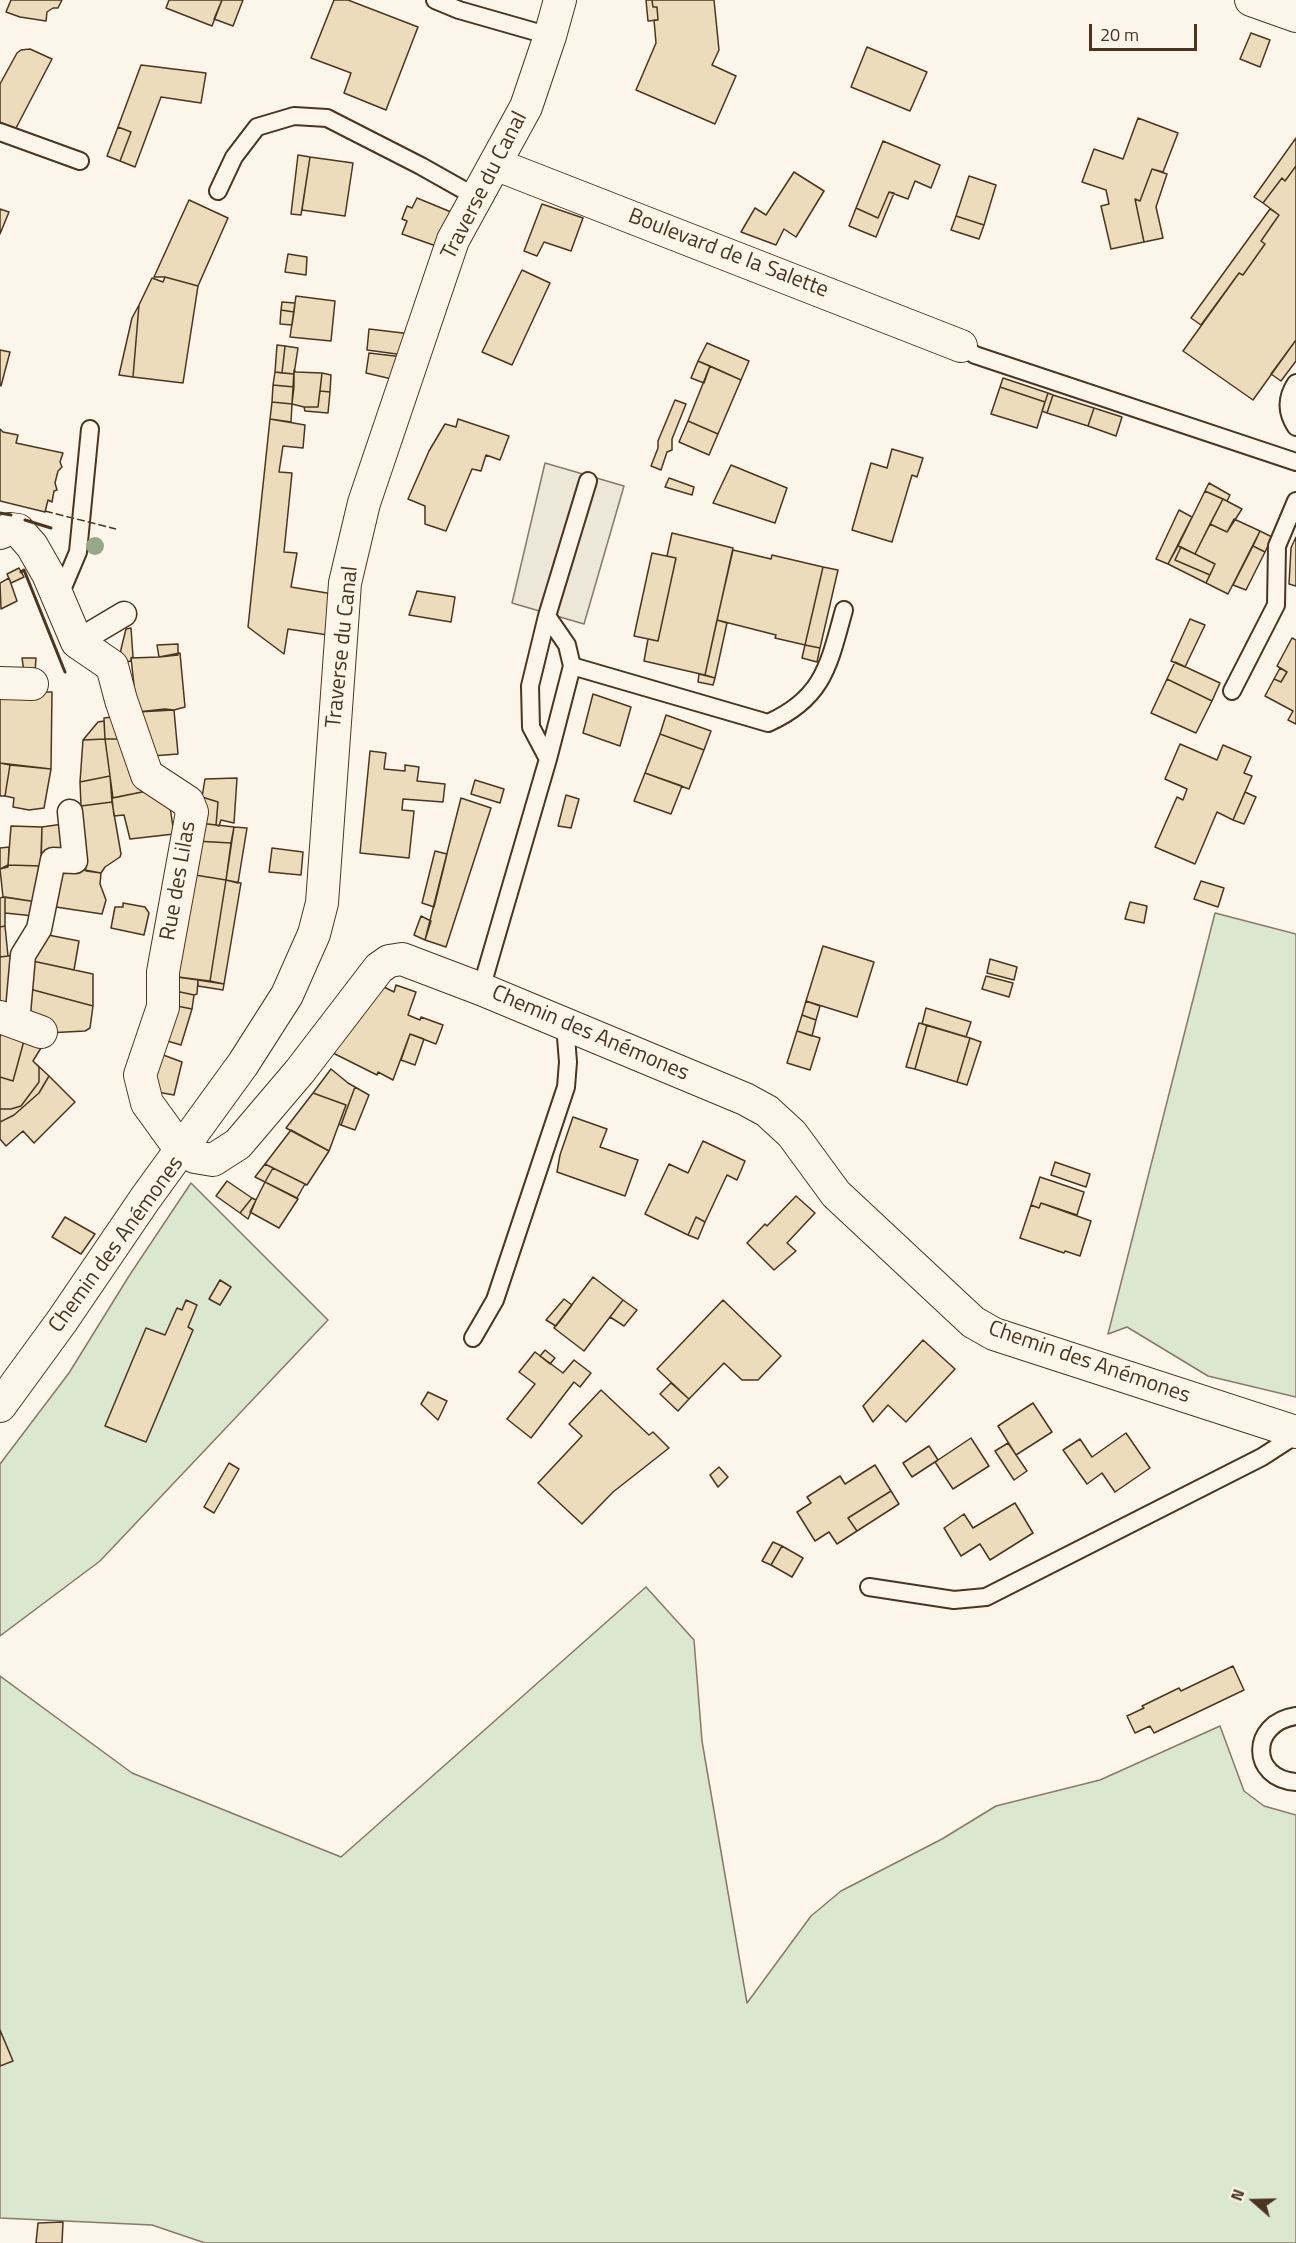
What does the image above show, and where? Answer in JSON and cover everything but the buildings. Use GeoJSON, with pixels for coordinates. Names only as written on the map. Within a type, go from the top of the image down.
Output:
{"type":"FeatureCollection","features":[{"type":"Feature","properties":{"kind":"street","name":"Traverse du Canal"},"geometry":{"type":"LineString","coordinates":[[181,1150],[243,1064],[287,995],[302,966],[314,934],[322,903],[345,584],[364,503],[453,240],[526,107],[560,0]]}},
{"type":"Feature","properties":{"kind":"street"},"geometry":{"type":"LineString","coordinates":[[1251,0],[1296,16]]}},
{"type":"Feature","properties":{"kind":"street","name":"Boulevard de la Salette"},"geometry":{"type":"LineString","coordinates":[[495,164],[961,346]]}},
{"type":"Feature","properties":{"kind":"street"},"geometry":{"type":"LineString","coordinates":[[0,533],[10,529],[18,530],[32,546],[59,597],[77,642],[124,614]]}},
{"type":"Feature","properties":{"kind":"street","name":"Rue des Lilas"},"geometry":{"type":"LineString","coordinates":[[77,642],[112,666],[121,700],[147,775],[188,802],[192,812],[163,972],[163,1007],[140,1075],[147,1103],[181,1150]]}},
{"type":"Feature","properties":{"kind":"street"},"geometry":{"type":"LineString","coordinates":[[0,683],[32,684]]}},
{"type":"Feature","properties":{"kind":"street"},"geometry":{"type":"LineString","coordinates":[[19,1024],[23,955],[39,929],[52,860],[75,861],[70,812]]}},
{"type":"Feature","properties":{"kind":"street","name":"Chemin des Anémones"},"geometry":{"type":"LineString","coordinates":[[0,1406],[181,1150],[195,1157],[213,1160],[238,1144],[300,1071],[379,968],[389,961],[402,959],[481,988],[745,1099],[767,1111],[792,1134],[836,1194],[973,1322],[994,1334],[1296,1434]]}},
{"type":"Feature","properties":{"kind":"lane"},"geometry":{"type":"LineString","coordinates":[[435,0],[459,10],[550,36]]}},
{"type":"Feature","properties":{"kind":"lane"},"geometry":{"type":"LineString","coordinates":[[218,191],[234,157],[256,127],[294,116],[327,118],[476,197]]}},
{"type":"Feature","properties":{"kind":"lane"},"geometry":{"type":"LineString","coordinates":[[0,132],[80,161]]}},
{"type":"Feature","properties":{"kind":"lane"},"geometry":{"type":"LineString","coordinates":[[961,346],[975,355],[1296,462]]}},
{"type":"Feature","properties":{"kind":"lane"},"geometry":{"type":"LineString","coordinates":[[1296,383],[1289,394],[1288,415],[1296,427]]}},
{"type":"Feature","properties":{"kind":"lane"},"geometry":{"type":"LineString","coordinates":[[59,597],[78,552],[90,429]]}},
{"type":"Feature","properties":{"kind":"lane"},"geometry":{"type":"LineString","coordinates":[[548,759],[531,726],[530,686],[547,616],[588,481]]}},
{"type":"Feature","properties":{"kind":"lane"},"geometry":{"type":"LineString","coordinates":[[1232,691],[1276,605],[1277,546],[1296,501]]}},
{"type":"Feature","properties":{"kind":"lane"},"geometry":{"type":"LineString","coordinates":[[572,666],[768,723],[788,714],[807,699],[829,664],[844,610]]}},
{"type":"Feature","properties":{"kind":"lane"},"geometry":{"type":"LineString","coordinates":[[481,988],[548,759],[572,666],[567,645],[547,616]]}},
{"type":"Feature","properties":{"kind":"lane"},"geometry":{"type":"LineString","coordinates":[[473,1338],[495,1300],[566,1087],[565,1025]]}},
{"type":"Feature","properties":{"kind":"lane"},"geometry":{"type":"LineString","coordinates":[[870,1587],[954,1600],[986,1597],[1262,1457],[1296,1434]]}},
{"type":"Feature","properties":{"kind":"lane"},"geometry":{"type":"LineString","coordinates":[[1296,1716],[1283,1718],[1271,1725],[1263,1737],[1261,1750],[1264,1764],[1272,1775],[1284,1781],[1296,1782]]}},
{"type":"Feature","properties":{"kind":"green space"},"geometry":{"type":"Polygon","coordinates":[[[1215,913],[1296,934],[1296,1397],[1208,1376],[1127,1327],[1108,1334],[1215,913]]]}},
{"type":"Feature","properties":{"kind":"green space"},"geometry":{"type":"Polygon","coordinates":[[[191,1183],[328,1320],[100,1561],[0,1636],[0,1464],[69,1373],[129,1276],[191,1183]]]}},
{"type":"Feature","properties":{"kind":"green space"},"geometry":{"type":"Polygon","coordinates":[[[646,1587],[694,1640],[702,1741],[747,2003],[811,1916],[841,1891],[942,1839],[996,1806],[1100,1780],[1220,1726],[1244,1791],[1264,1806],[1296,1815],[1296,2243],[205,2243],[152,2225],[0,2218],[0,1676],[132,1773],[341,1857],[646,1587]]]}},
{"type":"Feature","properties":{"kind":"shaded area"},"geometry":{"type":"Polygon","coordinates":[[[545,463],[624,486],[584,624],[512,603],[545,463]]]}},
{"type":"Feature","properties":{"kind":"fence"},"geometry":{"type":"LineString","coordinates":[[45,511],[116,529]]}},
{"type":"Feature","properties":{"kind":"wall"},"geometry":{"type":"LineString","coordinates":[[0,513],[11,515]]}},
{"type":"Feature","properties":{"kind":"wall"},"geometry":{"type":"LineString","coordinates":[[25,520],[51,528]]}},
{"type":"Feature","properties":{"kind":"wall"},"geometry":{"type":"LineString","coordinates":[[21,572],[24,570],[65,672]]}}]}
